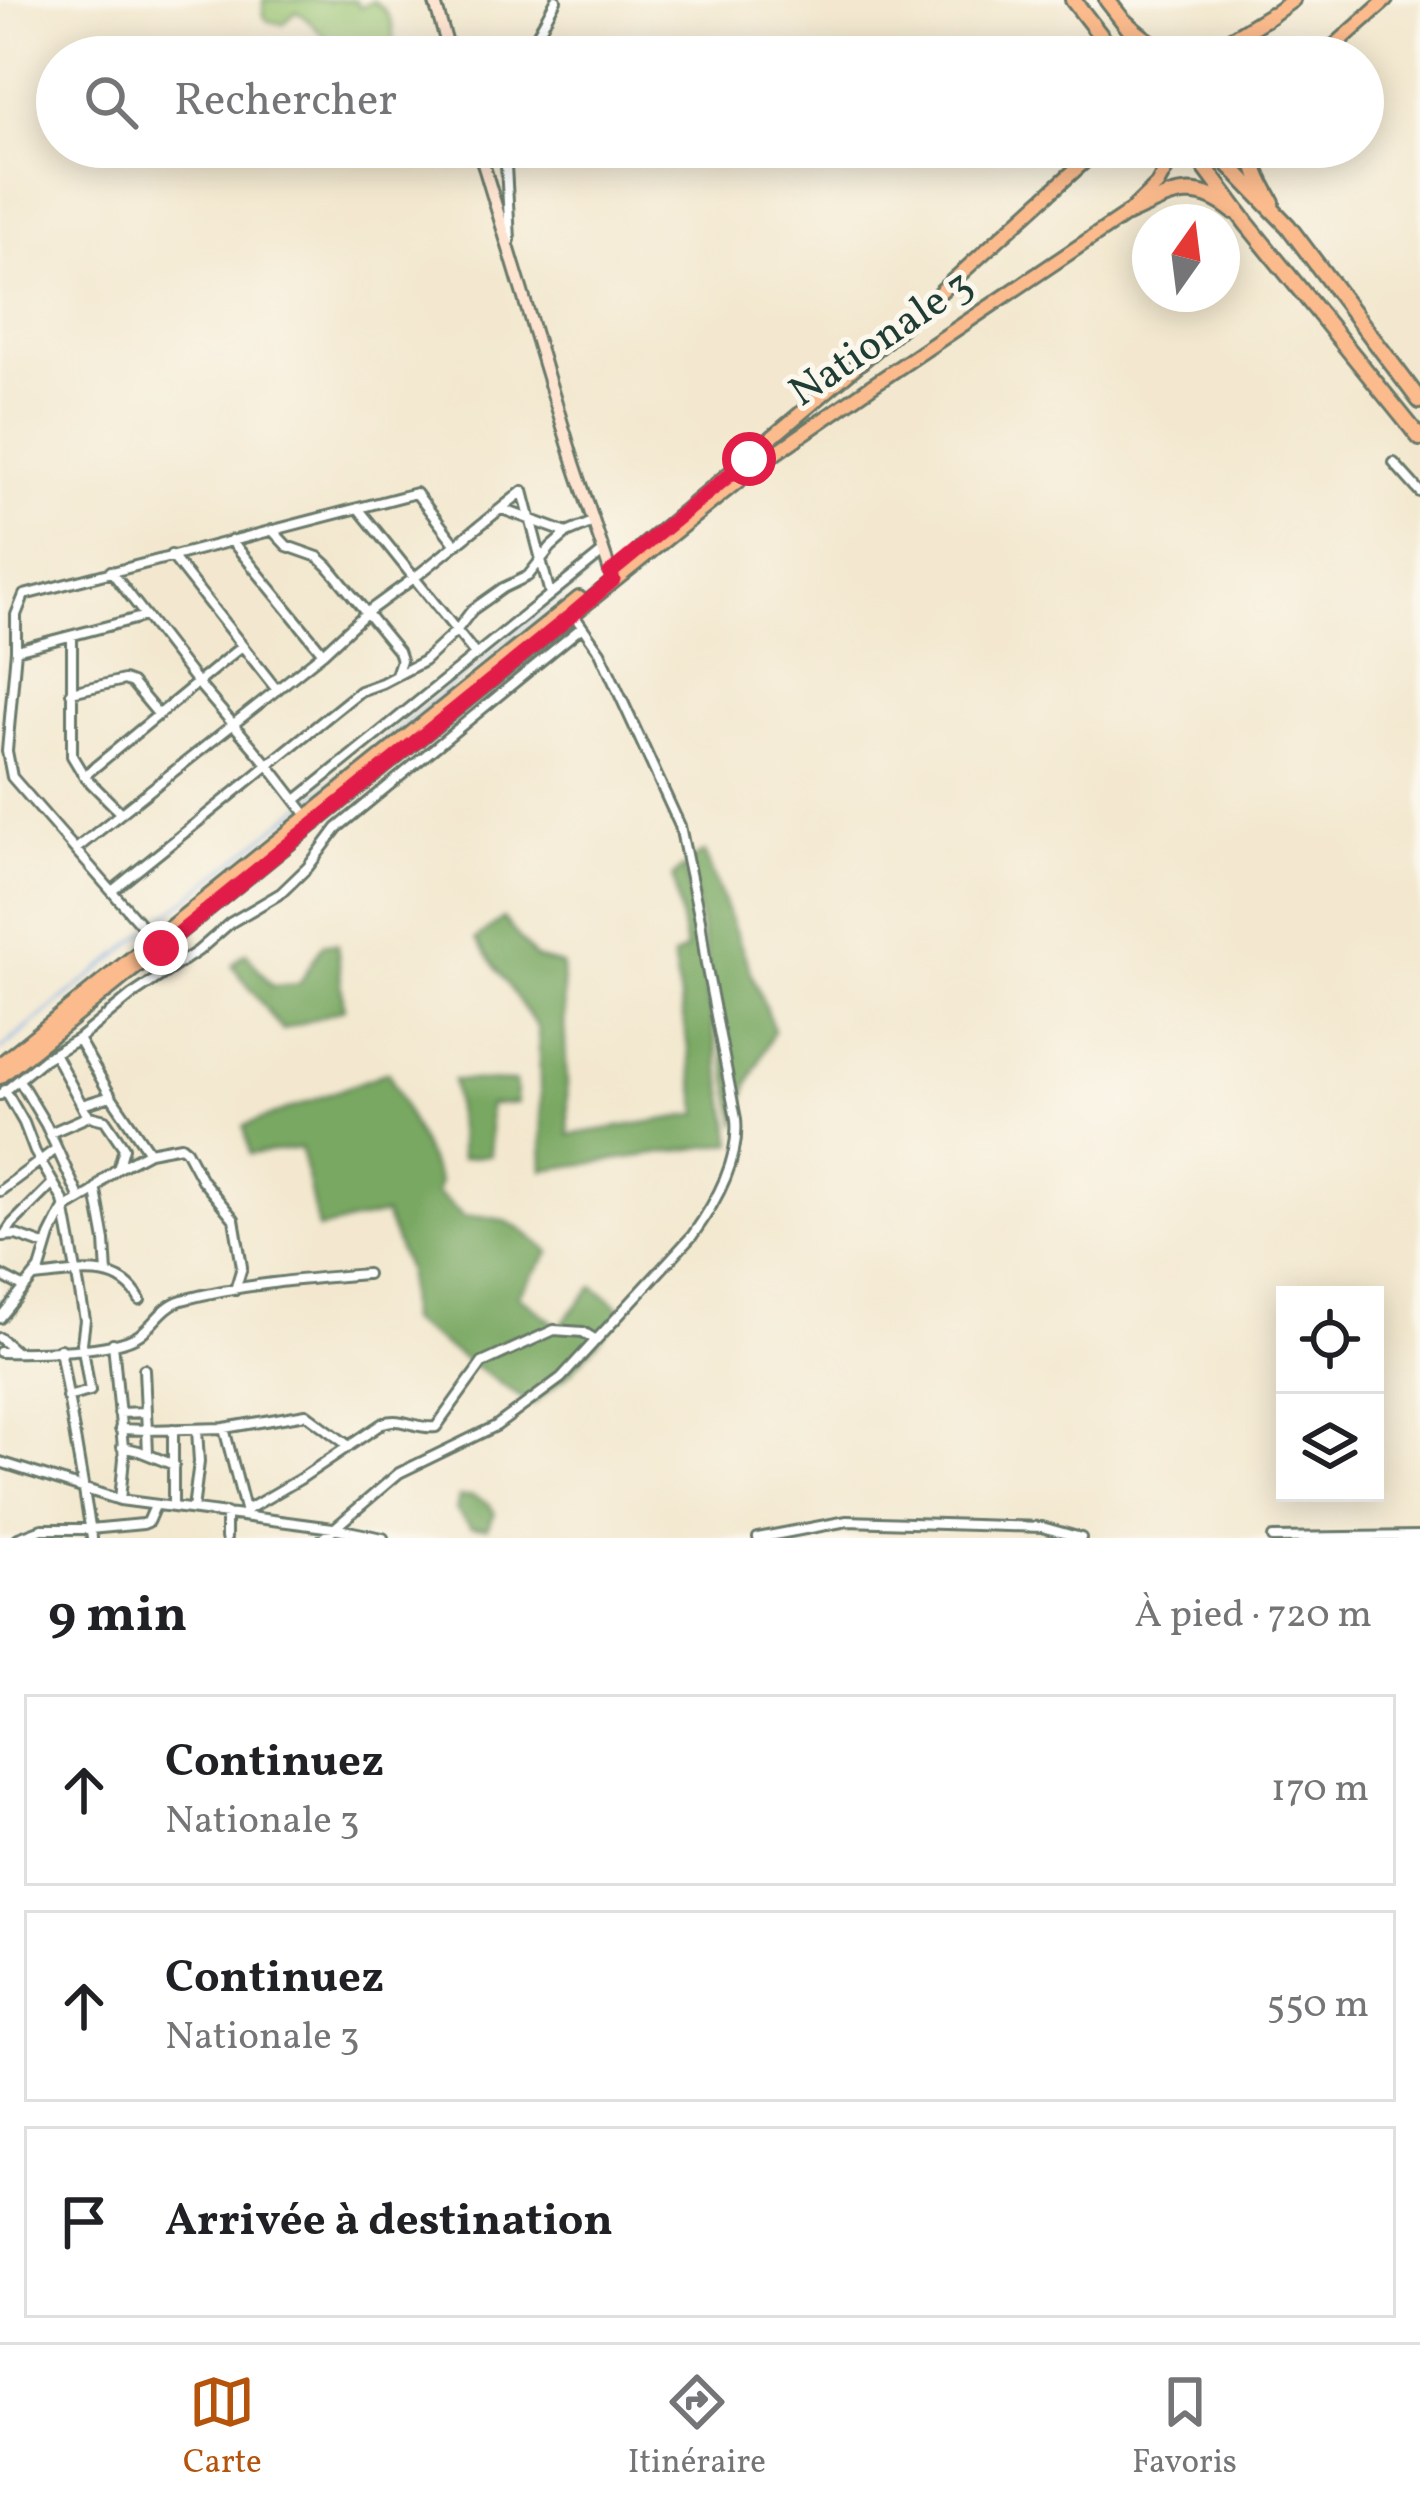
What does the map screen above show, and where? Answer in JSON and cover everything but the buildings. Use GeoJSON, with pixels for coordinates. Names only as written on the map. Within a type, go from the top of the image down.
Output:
{"type":"FeatureCollection","features":[{"type":"Feature","properties":{"kind":"highway"},"geometry":{"type":"LineString","coordinates":[[1073,0],[1100,36]]}},
{"type":"Feature","properties":{"kind":"highway"},"geometry":{"type":"LineString","coordinates":[[1107,0],[1135,36]]}},
{"type":"Feature","properties":{"kind":"highway"},"geometry":{"type":"LineString","coordinates":[[1236,36],[1270,16]]}},
{"type":"Feature","properties":{"kind":"highway"},"geometry":{"type":"LineString","coordinates":[[1125,22],[1139,36]]}},
{"type":"Feature","properties":{"kind":"highway"},"geometry":{"type":"LineString","coordinates":[[1210,168],[1246,224],[1420,438]]}},
{"type":"Feature","properties":{"kind":"highway"},"geometry":{"type":"LineString","coordinates":[[1232,168],[1288,226]]}},
{"type":"Feature","properties":{"kind":"highway"},"geometry":{"type":"LineString","coordinates":[[1254,168],[1288,226],[1420,401]]}},
{"type":"Feature","properties":{"kind":"highway"},"geometry":{"type":"LineString","coordinates":[[1127,214],[1175,192],[1190,192],[1223,203],[1246,224]]}},
{"type":"Feature","properties":{"kind":"main road"},"geometry":{"type":"LineString","coordinates":[[434,0],[445,36]]}},
{"type":"Feature","properties":{"kind":"main road"},"geometry":{"type":"LineString","coordinates":[[1246,36],[1293,0]]}},
{"type":"Feature","properties":{"kind":"main road"},"geometry":{"type":"LineString","coordinates":[[1346,36],[1386,0]]}},
{"type":"Feature","properties":{"kind":"main road"},"geometry":{"type":"LineString","coordinates":[[485,168],[612,577]]}},
{"type":"Feature","properties":{"kind":"main road","name":"Nationale 3"},"geometry":{"type":"LineString","coordinates":[[310,820],[573,614],[1076,168]]}},
{"type":"Feature","properties":{"kind":"main road","name":"Nationale 3"},"geometry":{"type":"LineString","coordinates":[[0,1064],[770,457],[1127,214],[1157,185],[1164,168]]}},
{"type":"Feature","properties":{"kind":"main road","name":"Nationale 3"},"geometry":{"type":"LineString","coordinates":[[2,1087],[158,944]]}},
{"type":"Feature","properties":{"kind":"street"},"geometry":{"type":"LineString","coordinates":[[536,36],[556,0]]}},
{"type":"Feature","properties":{"kind":"street"},"geometry":{"type":"LineString","coordinates":[[506,168],[511,253]]}},
{"type":"Feature","properties":{"kind":"street"},"geometry":{"type":"LineString","coordinates":[[1394,464],[1420,492]]}},
{"type":"Feature","properties":{"kind":"street"},"geometry":{"type":"LineString","coordinates":[[76,849],[523,491],[550,594]]}},
{"type":"Feature","properties":{"kind":"street"},"geometry":{"type":"LineString","coordinates":[[158,944],[9,770],[16,615],[24,595],[416,493],[456,545]]}},
{"type":"Feature","properties":{"kind":"street"},"geometry":{"type":"LineString","coordinates":[[358,508],[476,655]]}},
{"type":"Feature","properties":{"kind":"street"},"geometry":{"type":"LineString","coordinates":[[501,509],[567,533]]}},
{"type":"Feature","properties":{"kind":"street"},"geometry":{"type":"LineString","coordinates":[[112,891],[360,691],[424,662],[472,610],[503,588],[523,581],[567,533],[593,522]]}},
{"type":"Feature","properties":{"kind":"street"},"geometry":{"type":"LineString","coordinates":[[272,530],[287,546],[318,557],[366,613],[398,651],[401,660],[395,676]]}},
{"type":"Feature","properties":{"kind":"street"},"geometry":{"type":"LineString","coordinates":[[230,540],[323,652]]}},
{"type":"Feature","properties":{"kind":"street"},"geometry":{"type":"LineString","coordinates":[[296,800],[603,552]]}},
{"type":"Feature","properties":{"kind":"street"},"geometry":{"type":"LineString","coordinates":[[172,555],[277,690]]}},
{"type":"Feature","properties":{"kind":"street"},"geometry":{"type":"LineString","coordinates":[[111,571],[310,820]]}},
{"type":"Feature","properties":{"kind":"street"},"geometry":{"type":"LineString","coordinates":[[323,1538],[399,1473],[468,1442],[561,1378],[667,1265],[706,1216],[732,1159],[737,1129],[680,826],[600,652],[573,614]]}},
{"type":"Feature","properties":{"kind":"street"},"geometry":{"type":"LineString","coordinates":[[16,650],[146,616]]}},
{"type":"Feature","properties":{"kind":"street"},"geometry":{"type":"LineString","coordinates":[[68,1397],[90,1391],[82,1338],[85,1320],[63,1201],[2,1087],[78,1039],[230,923],[281,893],[337,828],[582,627]]}},
{"type":"Feature","properties":{"kind":"street"},"geometry":{"type":"LineString","coordinates":[[72,636],[72,756],[84,776],[120,812]]}},
{"type":"Feature","properties":{"kind":"street"},"geometry":{"type":"LineString","coordinates":[[84,776],[242,646]]}},
{"type":"Feature","properties":{"kind":"street"},"geometry":{"type":"LineString","coordinates":[[71,692],[124,680],[158,714]]}},
{"type":"Feature","properties":{"kind":"street"},"geometry":{"type":"LineString","coordinates":[[78,1039],[149,1152]]}},
{"type":"Feature","properties":{"kind":"street"},"geometry":{"type":"LineString","coordinates":[[54,1053],[89,1116]]}},
{"type":"Feature","properties":{"kind":"street"},"geometry":{"type":"LineString","coordinates":[[19,1080],[80,1199]]}},
{"type":"Feature","properties":{"kind":"street"},"geometry":{"type":"LineString","coordinates":[[82,1105],[111,1096]]}},
{"type":"Feature","properties":{"kind":"street"},"geometry":{"type":"LineString","coordinates":[[50,1133],[89,1116],[105,1120],[124,1152],[117,1169]]}},
{"type":"Feature","properties":{"kind":"street"},"geometry":{"type":"LineString","coordinates":[[112,1130],[127,1121]]}},
{"type":"Feature","properties":{"kind":"street"},"geometry":{"type":"LineString","coordinates":[[0,1318],[35,1276],[63,1210],[117,1169],[149,1152],[183,1147],[234,1219],[242,1267],[235,1290]]}},
{"type":"Feature","properties":{"kind":"street"},"geometry":{"type":"LineString","coordinates":[[0,1191],[56,1148]]}},
{"type":"Feature","properties":{"kind":"street"},"geometry":{"type":"LineString","coordinates":[[2,1236],[52,1184]]}},
{"type":"Feature","properties":{"kind":"street"},"geometry":{"type":"LineString","coordinates":[[95,1190],[107,1274]]}},
{"type":"Feature","properties":{"kind":"street"},"geometry":{"type":"LineString","coordinates":[[2,1236],[36,1240],[46,1246]]}},
{"type":"Feature","properties":{"kind":"street"},"geometry":{"type":"LineString","coordinates":[[35,1276],[107,1274],[123,1280],[140,1300]]}},
{"type":"Feature","properties":{"kind":"street"},"geometry":{"type":"LineString","coordinates":[[0,1352],[101,1346],[138,1335],[176,1301],[303,1278],[367,1274]]}},
{"type":"Feature","properties":{"kind":"street"},"geometry":{"type":"LineString","coordinates":[[0,1275],[23,1287]]}},
{"type":"Feature","properties":{"kind":"street"},"geometry":{"type":"LineString","coordinates":[[246,1514],[392,1420],[436,1427],[482,1363],[542,1333],[571,1330],[596,1340]]}},
{"type":"Feature","properties":{"kind":"street"},"geometry":{"type":"LineString","coordinates":[[0,1339],[17,1353]]}},
{"type":"Feature","properties":{"kind":"street"},"geometry":{"type":"LineString","coordinates":[[113,1343],[122,1447],[120,1500]]}},
{"type":"Feature","properties":{"kind":"street"},"geometry":{"type":"LineString","coordinates":[[101,1346],[114,1355]]}},
{"type":"Feature","properties":{"kind":"street"},"geometry":{"type":"LineString","coordinates":[[60,1349],[91,1533]]}},
{"type":"Feature","properties":{"kind":"street"},"geometry":{"type":"LineString","coordinates":[[144,1369],[148,1454]]}},
{"type":"Feature","properties":{"kind":"street"},"geometry":{"type":"LineString","coordinates":[[119,1413],[146,1412]]}},
{"type":"Feature","properties":{"kind":"street"},"geometry":{"type":"LineString","coordinates":[[120,1429],[224,1428],[306,1414],[349,1446]]}},
{"type":"Feature","properties":{"kind":"street"},"geometry":{"type":"LineString","coordinates":[[224,1428],[246,1514]]}},
{"type":"Feature","properties":{"kind":"street"},"geometry":{"type":"LineString","coordinates":[[193,1509],[199,1462],[197,1429]]}},
{"type":"Feature","properties":{"kind":"street"},"geometry":{"type":"LineString","coordinates":[[173,1430],[173,1507]]}},
{"type":"Feature","properties":{"kind":"street"},"geometry":{"type":"LineString","coordinates":[[122,1447],[174,1466]]}},
{"type":"Feature","properties":{"kind":"street"},"geometry":{"type":"LineString","coordinates":[[162,1460],[172,1453]]}},
{"type":"Feature","properties":{"kind":"street"},"geometry":{"type":"LineString","coordinates":[[0,1462],[120,1500],[246,1514],[383,1538]]}},
{"type":"Feature","properties":{"kind":"street"},"geometry":{"type":"LineString","coordinates":[[18,1538],[42,1528],[91,1533],[143,1524],[155,1506]]}},
{"type":"Feature","properties":{"kind":"street"},"geometry":{"type":"LineString","coordinates":[[226,1514],[226,1538]]}},
{"type":"Feature","properties":{"kind":"street"},"geometry":{"type":"LineString","coordinates":[[758,1538],[847,1522],[1042,1527],[1082,1538]]}},
{"type":"Feature","properties":{"kind":"street"},"geometry":{"type":"LineString","coordinates":[[1273,1538],[1420,1536]]}},
{"type":"Feature","properties":{"kind":"green space"},"geometry":{"type":"Polygon","coordinates":[[[263,0],[355,0],[360,7],[373,1],[385,11],[393,36],[325,36],[296,12],[283,24],[264,16],[263,0]]]}},
{"type":"Feature","properties":{"kind":"green space"},"geometry":{"type":"Polygon","coordinates":[[[704,852],[774,1030],[748,1085],[737,1125],[689,861],[704,852]]]}},
{"type":"Feature","properties":{"kind":"green space"},"geometry":{"type":"Polygon","coordinates":[[[685,867],[733,1143],[543,1170],[538,1029],[476,939],[503,918],[535,958],[562,965],[569,1135],[699,1114],[673,957],[686,949],[673,876],[685,867]]]}},
{"type":"Feature","properties":{"kind":"green space"},"geometry":{"type":"Polygon","coordinates":[[[323,944],[337,944],[344,1009],[282,1030],[232,965],[246,953],[272,986],[299,984],[323,944]]]}},
{"type":"Feature","properties":{"kind":"green space"},"geometry":{"type":"Polygon","coordinates":[[[388,1072],[439,1182],[437,1194],[465,1217],[512,1224],[550,1252],[518,1295],[559,1327],[593,1286],[625,1312],[570,1373],[532,1405],[408,1321],[407,1270],[385,1214],[318,1229],[301,1148],[250,1154],[244,1126],[388,1072]]]}},
{"type":"Feature","properties":{"kind":"green space"},"geometry":{"type":"Polygon","coordinates":[[[453,1080],[515,1082],[517,1103],[489,1105],[491,1155],[461,1158],[453,1080]]]}},
{"type":"Feature","properties":{"kind":"green space"},"geometry":{"type":"Polygon","coordinates":[[[472,1496],[489,1504],[495,1513],[487,1528],[471,1527],[456,1510],[459,1497],[472,1496]]]}},
{"type":"Feature","properties":{"kind":"waterway"},"geometry":{"type":"LineString","coordinates":[[0,1050],[595,570]]}},
{"type":"Feature","properties":{"kind":"route"},"geometry":{"type":"LineString","coordinates":[[161,948],[573,614],[613,580],[610,573],[749,459]]}}]}
